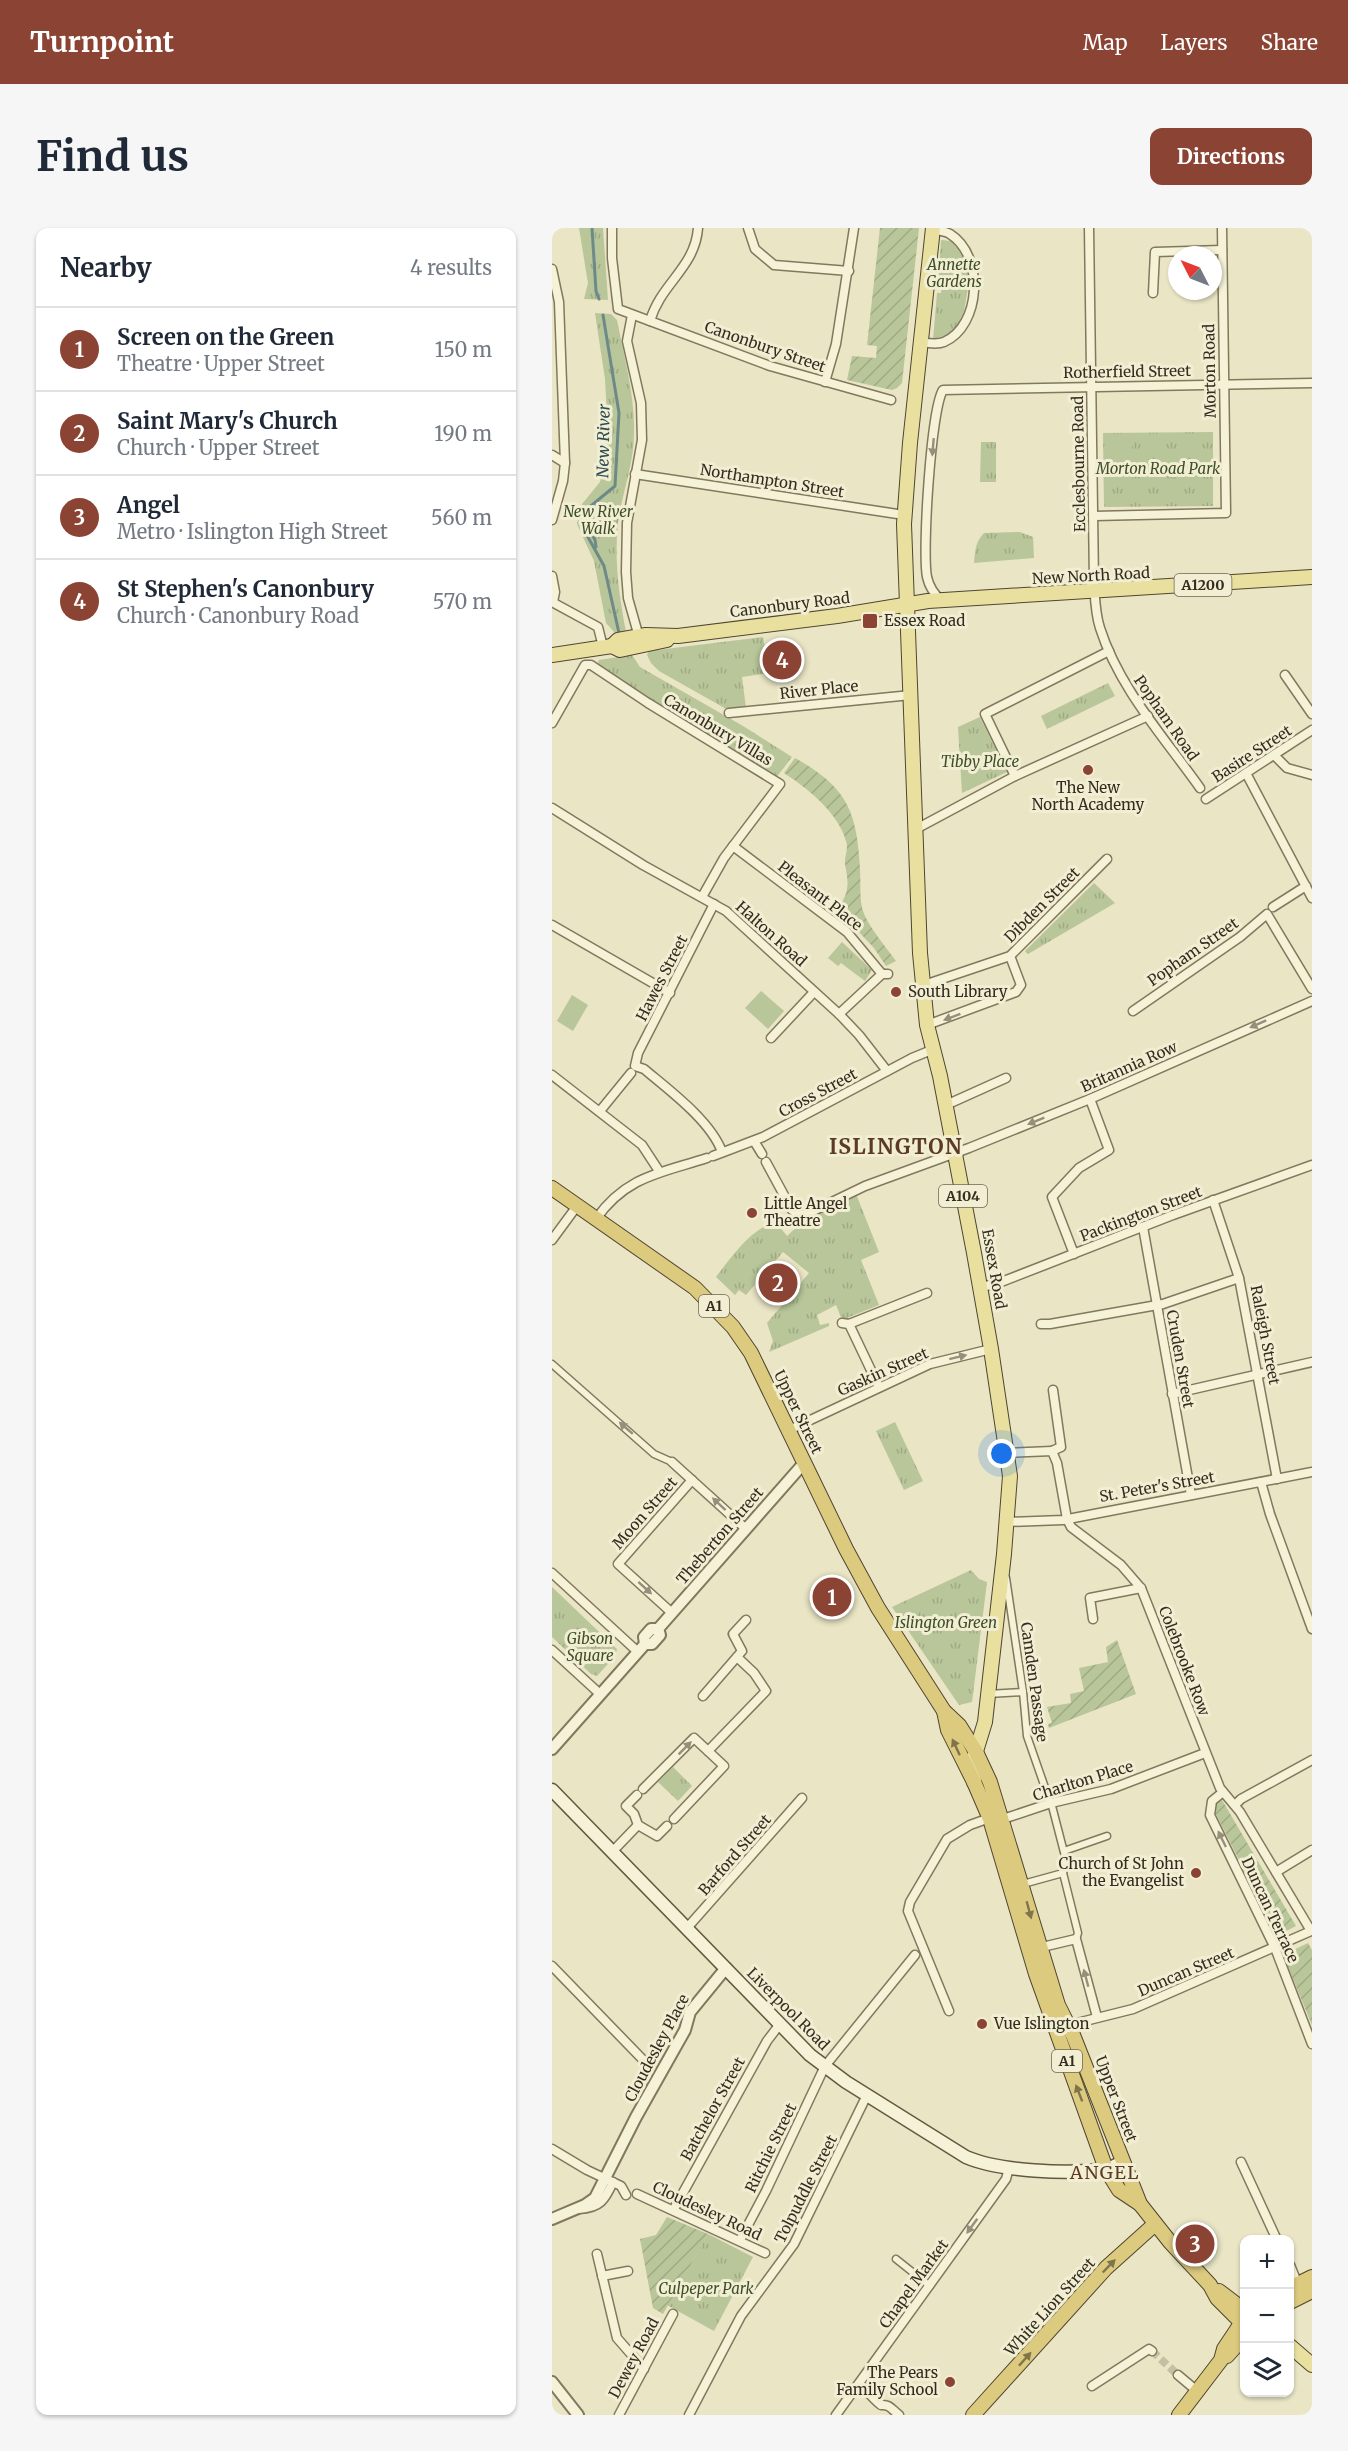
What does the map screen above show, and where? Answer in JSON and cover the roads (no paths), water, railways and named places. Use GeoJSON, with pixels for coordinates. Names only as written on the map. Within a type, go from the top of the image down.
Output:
{"type":"FeatureCollection","features":[{"type":"Feature","properties":{"kind":"highway","name":"Upper Street"},"geometry":{"type":"LineString","coordinates":[[552,1188],[695,1288],[722,1314],[751,1353],[846,1549],[878,1608],[944,1711],[959,1725],[976,1752],[993,1789],[996,1819],[1061,2046],[1106,2169],[1119,2190],[1140,2204]]}},
{"type":"Feature","properties":{"kind":"highway","name":"Upper Street"},"geometry":{"type":"LineString","coordinates":[[944,1711],[948,1730],[996,1819],[1022,1884],[1033,1947],[1069,2025],[1140,2204]]}},
{"type":"Feature","properties":{"kind":"highway","name":"A1"},"geometry":{"type":"LineString","coordinates":[[1140,2204],[1210,2285],[1217,2298],[1240,2319]]}},
{"type":"Feature","properties":{"kind":"highway","name":"White Lion Street"},"geometry":{"type":"LineString","coordinates":[[973,2415],[1106,2268],[1155,2224]]}},
{"type":"Feature","properties":{"kind":"highway"},"geometry":{"type":"LineString","coordinates":[[1301,2289],[1312,2277]]}},
{"type":"Feature","properties":{"kind":"highway"},"geometry":{"type":"LineString","coordinates":[[1179,2415],[1221,2360],[1224,2349],[1240,2328]]}},
{"type":"Feature","properties":{"kind":"main road","name":"Essex Road"},"geometry":{"type":"LineString","coordinates":[[933,229],[904,515],[916,878],[927,1025],[956,1153],[991,1349],[1010,1476],[1007,1522]]}},
{"type":"Feature","properties":{"kind":"main road","name":"New North Road"},"geometry":{"type":"LineString","coordinates":[[907,604],[1312,577]]}},
{"type":"Feature","properties":{"kind":"main road","name":"Canonbury Road"},"geometry":{"type":"LineString","coordinates":[[608,647],[618,640],[678,636],[907,604]]}},
{"type":"Feature","properties":{"kind":"main road","name":"Canonbury Road"},"geometry":{"type":"LineString","coordinates":[[552,655],[608,647],[620,650],[657,644],[678,636]]}},
{"type":"Feature","properties":{"kind":"main road","name":"A104"},"geometry":{"type":"LineString","coordinates":[[975,1782],[974,1761],[985,1722],[1007,1522]]}},
{"type":"Feature","properties":{"kind":"main road","name":"Liverpool Road"},"geometry":{"type":"LineString","coordinates":[[552,1790],[780,2024],[825,2067],[867,2095],[966,2157],[987,2164],[1010,2168],[1064,2171],[1106,2169],[1122,2162]]}},
{"type":"Feature","properties":{"kind":"main road"},"geometry":{"type":"LineString","coordinates":[[1294,2352],[1312,2365]]}},
{"type":"Feature","properties":{"kind":"street","name":"Canonbury Street"},"geometry":{"type":"LineString","coordinates":[[612,228],[612,258],[618,309],[770,366],[891,400]]}},
{"type":"Feature","properties":{"kind":"street"},"geometry":{"type":"LineString","coordinates":[[650,321],[656,301],[690,258],[698,228]]}},
{"type":"Feature","properties":{"kind":"street"},"geometry":{"type":"LineString","coordinates":[[748,228],[755,249],[774,265],[849,271]]}},
{"type":"Feature","properties":{"kind":"street"},"geometry":{"type":"LineString","coordinates":[[825,382],[836,344],[854,228]]}},
{"type":"Feature","properties":{"kind":"street","name":"Ecclesbourne Road"},"geometry":{"type":"LineString","coordinates":[[1089,228],[1094,592]]}},
{"type":"Feature","properties":{"kind":"street","name":"Morton Road"},"geometry":{"type":"LineString","coordinates":[[1222,228],[1222,246]]}},
{"type":"Feature","properties":{"kind":"street","name":"Essex Road"},"geometry":{"type":"LineString","coordinates":[[920,342],[942,343],[959,332],[969,313],[973,291],[974,270],[961,243],[948,232],[933,229]]}},
{"type":"Feature","properties":{"kind":"street","name":"Morton Road"},"geometry":{"type":"LineString","coordinates":[[1094,516],[1226,513],[1222,250]]}},
{"type":"Feature","properties":{"kind":"street"},"geometry":{"type":"LineString","coordinates":[[1154,293],[1155,252],[1168,252]]}},
{"type":"Feature","properties":{"kind":"street"},"geometry":{"type":"LineString","coordinates":[[552,269],[565,463],[563,481],[552,520]]}},
{"type":"Feature","properties":{"kind":"street"},"geometry":{"type":"LineString","coordinates":[[632,315],[627,337],[641,403],[642,440],[627,523],[626,572],[633,620],[639,637]]}},
{"type":"Feature","properties":{"kind":"street","name":"Rotherfield Street"},"geometry":{"type":"LineString","coordinates":[[941,601],[930,584],[926,566],[927,506],[936,410],[943,390],[1312,383]]}},
{"type":"Feature","properties":{"kind":"street"},"geometry":{"type":"LineString","coordinates":[[552,455],[565,463]]}},
{"type":"Feature","properties":{"kind":"street","name":"Northampton Street"},"geometry":{"type":"LineString","coordinates":[[635,474],[904,515]]}},
{"type":"Feature","properties":{"kind":"street"},"geometry":{"type":"LineString","coordinates":[[552,576],[555,592],[553,602],[598,627],[608,647]]}},
{"type":"Feature","properties":{"kind":"street","name":"Popham Road"},"geometry":{"type":"LineString","coordinates":[[1094,592],[1098,621],[1109,651],[1130,691],[1200,788]]}},
{"type":"Feature","properties":{"kind":"street"},"geometry":{"type":"LineString","coordinates":[[1015,776],[984,714],[1109,651]]}},
{"type":"Feature","properties":{"kind":"street","name":"Canonbury Villas"},"geometry":{"type":"LineString","coordinates":[[552,723],[585,665],[594,667],[780,784],[714,873],[702,897]]}},
{"type":"Feature","properties":{"kind":"street"},"geometry":{"type":"LineString","coordinates":[[1285,675],[1312,714]]}},
{"type":"Feature","properties":{"kind":"street","name":"River Place"},"geometry":{"type":"LineString","coordinates":[[729,713],[911,695]]}},
{"type":"Feature","properties":{"kind":"street"},"geometry":{"type":"LineString","coordinates":[[916,829],[1015,776],[1148,716]]}},
{"type":"Feature","properties":{"kind":"street","name":"Basire Street"},"geometry":{"type":"LineString","coordinates":[[1206,800],[1312,730]]}},
{"type":"Feature","properties":{"kind":"street"},"geometry":{"type":"LineString","coordinates":[[1274,755],[1287,768],[1312,775]]}},
{"type":"Feature","properties":{"kind":"street"},"geometry":{"type":"LineString","coordinates":[[1246,773],[1312,898]]}},
{"type":"Feature","properties":{"kind":"street","name":"Halton Road"},"geometry":{"type":"LineString","coordinates":[[552,808],[643,865],[726,911],[839,1014],[887,1071]]}},
{"type":"Feature","properties":{"kind":"street","name":"Pleasant Place"},"geometry":{"type":"LineString","coordinates":[[733,846],[847,932],[885,974],[839,1014]]}},
{"type":"Feature","properties":{"kind":"street","name":"Dibden Street"},"geometry":{"type":"LineString","coordinates":[[924,985],[1010,956],[1107,860]]}},
{"type":"Feature","properties":{"kind":"street","name":"Popham Street"},"geometry":{"type":"LineString","coordinates":[[1133,1011],[1240,937],[1270,910],[1306,886]]}},
{"type":"Feature","properties":{"kind":"street","name":"Hawes Street"},"geometry":{"type":"LineString","coordinates":[[600,1110],[633,1069],[638,1053],[714,904]]}},
{"type":"Feature","properties":{"kind":"street"},"geometry":{"type":"LineString","coordinates":[[1270,910],[1312,989]]}},
{"type":"Feature","properties":{"kind":"street"},"geometry":{"type":"LineString","coordinates":[[552,925],[670,993]]}},
{"type":"Feature","properties":{"kind":"street"},"geometry":{"type":"LineString","coordinates":[[927,1025],[1016,992],[1021,985],[1010,956]]}},
{"type":"Feature","properties":{"kind":"street"},"geometry":{"type":"LineString","coordinates":[[771,1038],[814,992]]}},
{"type":"Feature","properties":{"kind":"street","name":"Britannia Row"},"geometry":{"type":"LineString","coordinates":[[754,1141],[792,1210],[798,1215],[805,1215],[865,1186],[956,1153],[1090,1099],[1312,1001]]}},
{"type":"Feature","properties":{"kind":"street","name":"Cross Street"},"geometry":{"type":"LineString","coordinates":[[596,1219],[619,1193],[640,1179],[754,1141],[887,1071],[934,1049]]}},
{"type":"Feature","properties":{"kind":"street"},"geometry":{"type":"LineString","coordinates":[[633,1069],[644,1069],[692,1111],[718,1141],[722,1152]]}},
{"type":"Feature","properties":{"kind":"street"},"geometry":{"type":"LineString","coordinates":[[552,1076],[600,1110],[642,1145],[659,1171]]}},
{"type":"Feature","properties":{"kind":"street"},"geometry":{"type":"LineString","coordinates":[[946,1105],[1006,1078]]}},
{"type":"Feature","properties":{"kind":"street"},"geometry":{"type":"LineString","coordinates":[[1074,1254],[1052,1197],[1079,1168],[1108,1150],[1090,1099]]}},
{"type":"Feature","properties":{"kind":"street","name":"Packington Street"},"geometry":{"type":"LineString","coordinates":[[980,1287],[1312,1165]]}},
{"type":"Feature","properties":{"kind":"street","name":"Raleigh Street"},"geometry":{"type":"LineString","coordinates":[[1213,1200],[1239,1278],[1259,1374],[1277,1479]]}},
{"type":"Feature","properties":{"kind":"street"},"geometry":{"type":"LineString","coordinates":[[552,1240],[577,1206]]}},
{"type":"Feature","properties":{"kind":"street","name":"Cruden Street"},"geometry":{"type":"LineString","coordinates":[[1143,1227],[1191,1495]]}},
{"type":"Feature","properties":{"kind":"street"},"geometry":{"type":"LineString","coordinates":[[1048,1326],[1157,1305],[1239,1278]]}},
{"type":"Feature","properties":{"kind":"street"},"geometry":{"type":"LineString","coordinates":[[879,1387],[845,1323],[927,1293]]}},
{"type":"Feature","properties":{"kind":"street","name":"Gaskin Street"},"geometry":{"type":"LineString","coordinates":[[789,1430],[930,1364],[991,1349]]}},
{"type":"Feature","properties":{"kind":"street"},"geometry":{"type":"LineString","coordinates":[[1172,1394],[1312,1362]]}},
{"type":"Feature","properties":{"kind":"street"},"geometry":{"type":"LineString","coordinates":[[552,1364],[654,1454],[672,1462],[746,1529]]}},
{"type":"Feature","properties":{"kind":"street"},"geometry":{"type":"LineString","coordinates":[[1007,1454],[1052,1451],[1061,1447],[1053,1390]]}},
{"type":"Feature","properties":{"kind":"street"},"geometry":{"type":"LineString","coordinates":[[1052,1451],[1058,1463],[1067,1519]]}},
{"type":"Feature","properties":{"kind":"street","name":"Theberton Street"},"geometry":{"type":"LineString","coordinates":[[552,1749],[641,1648],[644,1637],[651,1629],[658,1629],[804,1463]]}},
{"type":"Feature","properties":{"kind":"street","name":"St. Peter's Street"},"geometry":{"type":"LineString","coordinates":[[1007,1522],[1067,1519],[1312,1472]]}},
{"type":"Feature","properties":{"kind":"street","name":"Moon Street"},"geometry":{"type":"LineString","coordinates":[[672,1612],[618,1564],[692,1480]]}},
{"type":"Feature","properties":{"kind":"street"},"geometry":{"type":"LineString","coordinates":[[1261,1482],[1270,1514],[1312,1629]]}},
{"type":"Feature","properties":{"kind":"street","name":"Colebrooke Row"},"geometry":{"type":"LineString","coordinates":[[1067,1519],[1075,1532],[1120,1565],[1141,1588],[1222,1792],[1234,1805],[1311,1930]]}},
{"type":"Feature","properties":{"kind":"street","name":"Camden Passage"},"geometry":{"type":"LineString","coordinates":[[1003,1563],[1012,1605],[1027,1736],[1051,1804],[1064,1851],[1066,1865],[1063,1873],[1078,1933],[1076,1939]]}},
{"type":"Feature","properties":{"kind":"street"},"geometry":{"type":"LineString","coordinates":[[552,1573],[641,1648]]}},
{"type":"Feature","properties":{"kind":"street"},"geometry":{"type":"LineString","coordinates":[[1093,1619],[1090,1598],[1141,1588]]}},
{"type":"Feature","properties":{"kind":"street"},"geometry":{"type":"LineString","coordinates":[[703,1696],[742,1651],[733,1634],[746,1620]]}},
{"type":"Feature","properties":{"kind":"street"},"geometry":{"type":"LineString","coordinates":[[552,1650],[600,1694]]}},
{"type":"Feature","properties":{"kind":"street"},"geometry":{"type":"LineString","coordinates":[[708,1751],[766,1691],[754,1673],[737,1657]]}},
{"type":"Feature","properties":{"kind":"street"},"geometry":{"type":"LineString","coordinates":[[987,1694],[1023,1692]]}},
{"type":"Feature","properties":{"kind":"street"},"geometry":{"type":"LineString","coordinates":[[694,1738],[724,1766],[657,1836],[638,1825],[634,1814],[626,1806],[694,1738]]}},
{"type":"Feature","properties":{"kind":"street","name":"Charlton Place"},"geometry":{"type":"LineString","coordinates":[[950,2011],[924,1945],[909,1917],[910,1902],[947,1839],[970,1825],[1111,1789],[1205,1753]]}},
{"type":"Feature","properties":{"kind":"street"},"geometry":{"type":"LineString","coordinates":[[1234,1805],[1312,1760]]}},
{"type":"Feature","properties":{"kind":"street","name":"Duncan Terrace"},"geometry":{"type":"LineString","coordinates":[[1222,1792],[1212,1801],[1210,1815],[1275,1948],[1312,2044]]}},
{"type":"Feature","properties":{"kind":"street","name":"Barford Street"},"geometry":{"type":"LineString","coordinates":[[687,1928],[802,1798]]}},
{"type":"Feature","properties":{"kind":"street"},"geometry":{"type":"LineString","coordinates":[[612,1852],[638,1825]]}},
{"type":"Feature","properties":{"kind":"street"},"geometry":{"type":"LineString","coordinates":[[1064,1851],[1107,1836]]}},
{"type":"Feature","properties":{"kind":"street"},"geometry":{"type":"LineString","coordinates":[[1276,1872],[1312,1851]]}},
{"type":"Feature","properties":{"kind":"street"},"geometry":{"type":"LineString","coordinates":[[1022,1884],[1063,1873]]}},
{"type":"Feature","properties":{"kind":"street","name":"Duncan Street"},"geometry":{"type":"LineString","coordinates":[[1069,2025],[1130,2010],[1275,1948],[1311,1930]]}},
{"type":"Feature","properties":{"kind":"street"},"geometry":{"type":"LineString","coordinates":[[1033,1947],[1076,1939],[1097,2017]]}},
{"type":"Feature","properties":{"kind":"street","name":"Ritchie Street"},"geometry":{"type":"LineString","coordinates":[[740,2240],[825,2067],[915,1954]]}},
{"type":"Feature","properties":{"kind":"street"},"geometry":{"type":"LineString","coordinates":[[552,1966],[650,2067]]}},
{"type":"Feature","properties":{"kind":"street","name":"Cloudesley Place"},"geometry":{"type":"LineString","coordinates":[[552,2218],[577,2209],[595,2198],[609,2180],[636,2117],[685,2030],[690,2012],[711,1983],[726,1968]]}},
{"type":"Feature","properties":{"kind":"street","name":"Batchelor Street"},"geometry":{"type":"LineString","coordinates":[[674,2209],[676,2201],[767,2041],[780,2024]]}},
{"type":"Feature","properties":{"kind":"street","name":"Tolpuddle Street"},"geometry":{"type":"LineString","coordinates":[[689,2415],[741,2316],[794,2244],[867,2095]]}},
{"type":"Feature","properties":{"kind":"street"},"geometry":{"type":"LineString","coordinates":[[552,2149],[586,2170],[621,2186],[626,2195]]}},
{"type":"Feature","properties":{"kind":"street"},"geometry":{"type":"LineString","coordinates":[[1241,2162],[1275,2235]]}},
{"type":"Feature","properties":{"kind":"street","name":"Chapel Market"},"geometry":{"type":"LineString","coordinates":[[836,2415],[1006,2179],[1010,2168]]}},
{"type":"Feature","properties":{"kind":"street","name":"Cloudesley Road"},"geometry":{"type":"LineString","coordinates":[[637,2193],[765,2253]]}},
{"type":"Feature","properties":{"kind":"street"},"geometry":{"type":"LineString","coordinates":[[597,2254],[617,2338],[644,2369]]}},
{"type":"Feature","properties":{"kind":"street"},"geometry":{"type":"LineString","coordinates":[[896,2259],[930,2286]]}},
{"type":"Feature","properties":{"kind":"street"},"geometry":{"type":"LineString","coordinates":[[602,2276],[628,2271]]}},
{"type":"Feature","properties":{"kind":"street"},"geometry":{"type":"LineString","coordinates":[[1294,2274],[1301,2289]]}},
{"type":"Feature","properties":{"kind":"street","name":"Dewey Road"},"geometry":{"type":"LineString","coordinates":[[619,2415],[673,2314]]}},
{"type":"Feature","properties":{"kind":"street"},"geometry":{"type":"LineString","coordinates":[[1092,2386],[1149,2349],[1152,2351]]}},
{"type":"Feature","properties":{"kind":"street"},"geometry":{"type":"LineString","coordinates":[[1178,2375],[1197,2391]]}},
{"type":"Feature","properties":{"kind":"street"},"geometry":{"type":"LineString","coordinates":[[552,2382],[578,2415]]}},
{"type":"Feature","properties":{"kind":"street"},"geometry":{"type":"LineString","coordinates":[[859,2384],[870,2392],[872,2398],[896,2413]]}},
{"type":"Feature","properties":{"kind":"waterway","name":"New River"},"geometry":{"type":"LineString","coordinates":[[592,228],[596,291],[599,299]]}},
{"type":"Feature","properties":{"kind":"waterway","name":"New River"},"geometry":{"type":"LineString","coordinates":[[603,315],[619,413],[615,486],[586,510],[583,528],[604,566],[619,633]]}},
{"type":"Feature","properties":{"kind":"waterway","name":"New River"},"geometry":{"type":"LineString","coordinates":[[585,520],[596,547]]}},
{"type":"Feature","properties":{"kind":"tunnel"},"geometry":{"type":"LineString","coordinates":[[1152,2351],[1178,2375]]}},
{"type":"Feature","properties":{"kind":"place","name":"Essex Road"},"geometry":{"type":"Point","coordinates":[870,621]}},
{"type":"Feature","properties":{"kind":"place","name":"St Stephen's Canonbury"},"geometry":{"type":"Point","coordinates":[782,660]}},
{"type":"Feature","properties":{"kind":"place","name":"The New North Academy"},"geometry":{"type":"Point","coordinates":[1088,770]}},
{"type":"Feature","properties":{"kind":"place","name":"South Library"},"geometry":{"type":"Point","coordinates":[896,992]}},
{"type":"Feature","properties":{"kind":"place","name":"Little Angel Theatre"},"geometry":{"type":"Point","coordinates":[752,1213]}},
{"type":"Feature","properties":{"kind":"place","name":"Saint Mary's Church"},"geometry":{"type":"Point","coordinates":[778,1283]}},
{"type":"Feature","properties":{"kind":"place","name":"Screen on the Green"},"geometry":{"type":"Point","coordinates":[832,1597]}},
{"type":"Feature","properties":{"kind":"place","name":"Church of St John the Evangelist"},"geometry":{"type":"Point","coordinates":[1196,1873]}},
{"type":"Feature","properties":{"kind":"place","name":"Vue Islington"},"geometry":{"type":"Point","coordinates":[982,2024]}},
{"type":"Feature","properties":{"kind":"place","name":"Angel"},"geometry":{"type":"Point","coordinates":[1195,2244]}},
{"type":"Feature","properties":{"kind":"place","name":"The Pears Family School"},"geometry":{"type":"Point","coordinates":[950,2382]}},
{"type":"Feature","properties":{"kind":"district","name":"ISLINGTON"},"geometry":{"type":"Point","coordinates":[896,1147]}},
{"type":"Feature","properties":{"kind":"district","name":"ANGEL"},"geometry":{"type":"Point","coordinates":[1105,2173]}},
{"type":"Feature","properties":{"kind":"park label","name":"Annette Gardens"},"geometry":{"type":"Point","coordinates":[954,274]}},
{"type":"Feature","properties":{"kind":"park label","name":"Morton Road Park"},"geometry":{"type":"Point","coordinates":[1158,469]}},
{"type":"Feature","properties":{"kind":"park label","name":"New River Walk"},"geometry":{"type":"Point","coordinates":[598,520]}},
{"type":"Feature","properties":{"kind":"park label","name":"Tibby Place"},"geometry":{"type":"Point","coordinates":[980,762]}},
{"type":"Feature","properties":{"kind":"park label","name":"Islington Green"},"geometry":{"type":"Point","coordinates":[946,1623]}},
{"type":"Feature","properties":{"kind":"park label","name":"Gibson Square"},"geometry":{"type":"Point","coordinates":[590,1648]}},
{"type":"Feature","properties":{"kind":"park label","name":"Culpeper Park"},"geometry":{"type":"Point","coordinates":[706,2289]}}]}
